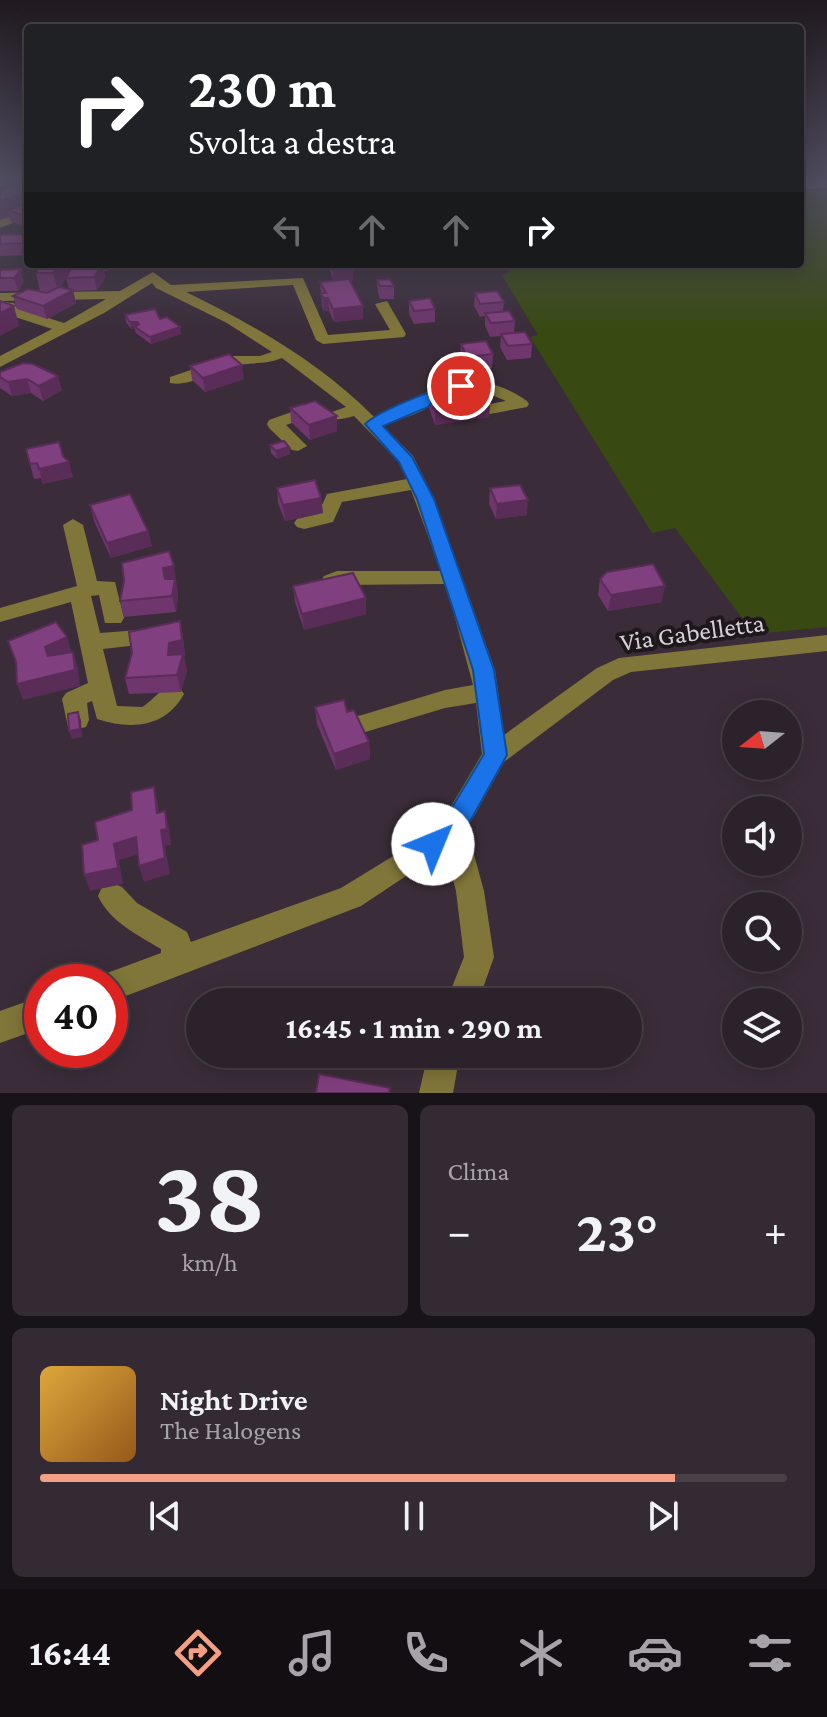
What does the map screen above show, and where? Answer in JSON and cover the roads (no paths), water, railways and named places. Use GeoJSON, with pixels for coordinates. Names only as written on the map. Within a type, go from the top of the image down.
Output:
{"type":"FeatureCollection","features":[{"type":"Feature","properties":{"kind":"street"},"geometry":{"type":"LineString","coordinates":[[0,297],[148,283],[298,281],[323,340],[399,334],[382,304]]}},
{"type":"Feature","properties":{"kind":"street"},"geometry":{"type":"LineString","coordinates":[[0,362],[148,283]]}},
{"type":"Feature","properties":{"kind":"street"},"geometry":{"type":"LineString","coordinates":[[128,980],[351,897],[413,859],[453,828],[495,755],[483,670],[454,577],[407,460],[365,417],[285,352],[232,320],[148,283]]}},
{"type":"Feature","properties":{"kind":"street"},"geometry":{"type":"LineString","coordinates":[[0,306],[9,306],[11,311],[65,328]]}},
{"type":"Feature","properties":{"kind":"street"},"geometry":{"type":"LineString","coordinates":[[176,380],[233,361],[262,361],[285,352]]}},
{"type":"Feature","properties":{"kind":"street"},"geometry":{"type":"LineString","coordinates":[[422,404],[430,395],[461,386],[509,394],[521,404],[485,410]]}},
{"type":"Feature","properties":{"kind":"street"},"geometry":{"type":"LineString","coordinates":[[298,446],[275,424],[300,414],[365,417],[422,404],[448,405]]}},
{"type":"Feature","properties":{"kind":"street"},"geometry":{"type":"LineString","coordinates":[[304,523],[326,518],[324,495],[418,483]]}},
{"type":"Feature","properties":{"kind":"street"},"geometry":{"type":"LineString","coordinates":[[73,525],[106,713],[126,719],[160,710],[172,694]]}},
{"type":"Feature","properties":{"kind":"street"},"geometry":{"type":"LineString","coordinates":[[318,591],[337,578],[454,577]]}},
{"type":"Feature","properties":{"kind":"street"},"geometry":{"type":"LineString","coordinates":[[0,615],[108,587],[113,618]]}},
{"type":"Feature","properties":{"kind":"street"},"geometry":{"type":"LineString","coordinates":[[92,642],[139,638]]}},
{"type":"Feature","properties":{"kind":"street","name":"Via Gabelletta"},"geometry":{"type":"LineString","coordinates":[[495,755],[605,674],[627,664],[827,643]]}},
{"type":"Feature","properties":{"kind":"street"},"geometry":{"type":"LineString","coordinates":[[77,720],[74,699],[101,687]]}},
{"type":"Feature","properties":{"kind":"street"},"geometry":{"type":"LineString","coordinates":[[362,724],[445,699],[486,692]]}},
{"type":"Feature","properties":{"kind":"street"},"geometry":{"type":"LineString","coordinates":[[453,828],[470,891],[479,957],[467,988]]}},
{"type":"Feature","properties":{"kind":"street"},"geometry":{"type":"LineString","coordinates":[[112,896],[127,912],[176,942],[177,962]]}},
{"type":"Feature","properties":{"kind":"street"},"geometry":{"type":"LineString","coordinates":[[0,1027],[24,1018]]}},
{"type":"Feature","properties":{"kind":"street"},"geometry":{"type":"LineString","coordinates":[[436,1093],[441,1068]]}}]}
